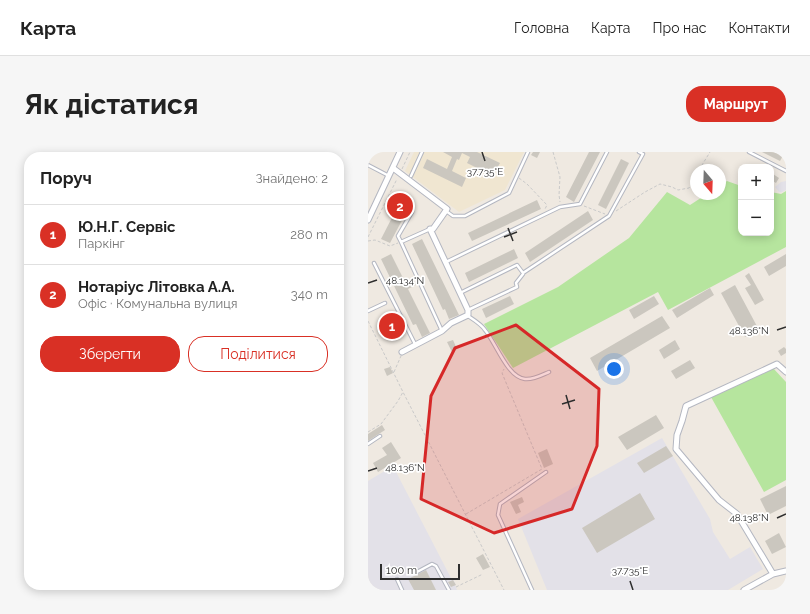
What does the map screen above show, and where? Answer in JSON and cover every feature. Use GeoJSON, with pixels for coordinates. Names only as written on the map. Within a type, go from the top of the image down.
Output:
{"type":"FeatureCollection","features":[{"type":"Feature","properties":{"kind":"street"},"geometry":{"type":"LineString","coordinates":[[368,220],[400,152]]}},
{"type":"Feature","properties":{"kind":"street"},"geometry":{"type":"LineString","coordinates":[[393,168],[447,210],[433,229],[430,229],[468,313],[451,323],[442,331],[402,352]]}},
{"type":"Feature","properties":{"kind":"street"},"geometry":{"type":"LineString","coordinates":[[773,574],[737,514],[719,500],[676,449],[677,435],[686,406],[777,364],[786,372]]}},
{"type":"Feature","properties":{"kind":"street"},"geometry":{"type":"LineString","coordinates":[[744,590],[773,574],[786,571]]}},
{"type":"Feature","properties":{"kind":"lane"},"geometry":{"type":"LineString","coordinates":[[411,176],[422,152]]}},
{"type":"Feature","properties":{"kind":"lane"},"geometry":{"type":"LineString","coordinates":[[446,211],[454,216],[465,216],[509,193],[528,152]]}},
{"type":"Feature","properties":{"kind":"lane"},"geometry":{"type":"LineString","coordinates":[[445,262],[560,207],[580,204],[607,152]]}},
{"type":"Feature","properties":{"kind":"lane"},"geometry":{"type":"LineString","coordinates":[[549,372],[526,380],[519,378],[506,365],[485,329],[468,313],[517,287],[516,283],[523,274],[609,216],[643,154],[639,152]]}},
{"type":"Feature","properties":{"kind":"lane"},"geometry":{"type":"LineString","coordinates":[[750,152],[786,171]]}},
{"type":"Feature","properties":{"kind":"lane"},"geometry":{"type":"LineString","coordinates":[[368,165],[389,176]]}},
{"type":"Feature","properties":{"kind":"lane"},"geometry":{"type":"LineString","coordinates":[[412,212],[398,236],[442,331]]}},
{"type":"Feature","properties":{"kind":"lane"},"geometry":{"type":"LineString","coordinates":[[401,242],[430,229]]}},
{"type":"Feature","properties":{"kind":"lane"},"geometry":{"type":"LineString","coordinates":[[374,263],[416,345]]}},
{"type":"Feature","properties":{"kind":"lane"},"geometry":{"type":"LineString","coordinates":[[460,293],[517,265],[523,274]]}},
{"type":"Feature","properties":{"kind":"lane"},"geometry":{"type":"LineString","coordinates":[[368,312],[385,303]]}},
{"type":"Feature","properties":{"kind":"lane"},"geometry":{"type":"LineString","coordinates":[[368,444],[380,436]]}},
{"type":"Feature","properties":{"kind":"lane"},"geometry":{"type":"LineString","coordinates":[[532,590],[498,515],[500,504],[546,472]]}},
{"type":"Feature","properties":{"kind":"lane"},"geometry":{"type":"LineString","coordinates":[[417,572],[432,564],[436,566],[449,590]]}},
{"type":"Feature","properties":{"kind":"lane"},"geometry":{"type":"LineString","coordinates":[[397,579],[402,590]]}},
{"type":"Feature","properties":{"kind":"path"},"geometry":{"type":"LineString","coordinates":[[368,237],[410,152]]}},
{"type":"Feature","properties":{"kind":"path"},"geometry":{"type":"LineString","coordinates":[[553,152],[560,177],[560,207]]}},
{"type":"Feature","properties":{"kind":"path"},"geometry":{"type":"LineString","coordinates":[[703,164],[710,152]]}},
{"type":"Feature","properties":{"kind":"path"},"geometry":{"type":"LineString","coordinates":[[517,176],[547,205],[545,209],[547,213]]}},
{"type":"Feature","properties":{"kind":"path"},"geometry":{"type":"LineString","coordinates":[[580,204],[609,216],[660,184],[672,186],[678,190],[689,188],[690,186]]}},
{"type":"Feature","properties":{"kind":"path"},"geometry":{"type":"LineString","coordinates":[[368,241],[375,240],[390,246],[401,242]]}},
{"type":"Feature","properties":{"kind":"path"},"geometry":{"type":"LineString","coordinates":[[368,321],[504,590]]}},
{"type":"Feature","properties":{"kind":"path"},"geometry":{"type":"LineString","coordinates":[[394,373],[402,352]]}},
{"type":"Feature","properties":{"kind":"path"},"geometry":{"type":"LineString","coordinates":[[466,514],[542,469],[502,373],[506,365]]}},
{"type":"Feature","properties":{"kind":"path"},"geometry":{"type":"LineString","coordinates":[[368,432],[381,424],[403,392]]}},
{"type":"Feature","properties":{"kind":"path"},"geometry":{"type":"LineString","coordinates":[[456,587],[483,574]]}},
{"type":"Feature","properties":{"kind":"highlighted area"},"geometry":{"type":"Polygon","coordinates":[[[516,325],[599,389],[597,446],[572,509],[494,533],[421,499],[431,396],[455,348],[516,325]]]}},
{"type":"Feature","properties":{"kind":"shaded area"},"geometry":{"type":"Polygon","coordinates":[[[414,152],[524,152],[505,190],[459,212],[405,171],[414,152]]]}},
{"type":"Feature","properties":{"kind":"shaded area"},"geometry":{"type":"Polygon","coordinates":[[[786,181],[786,190],[779,192],[775,187],[781,182],[786,181]]]}},
{"type":"Feature","properties":{"kind":"shaded area"},"geometry":{"type":"Polygon","coordinates":[[[662,438],[710,519],[713,532],[730,559],[750,547],[763,569],[728,590],[547,590],[518,519],[662,438]]]}},
{"type":"Feature","properties":{"kind":"shaded area"},"geometry":{"type":"Polygon","coordinates":[[[393,466],[452,580],[453,579],[457,590],[372,590],[368,587],[368,481],[393,466]]]}},
{"type":"Feature","properties":{"kind":"green space"},"geometry":{"type":"Polygon","coordinates":[[[726,182],[738,185],[738,236],[774,236],[774,193],[781,194],[786,191],[786,247],[668,310],[658,292],[513,368],[484,324],[558,287],[629,238],[667,192],[690,205],[698,200],[726,200],[726,182]]]}},
{"type":"Feature","properties":{"kind":"green space"},"geometry":{"type":"Polygon","coordinates":[[[773,368],[786,382],[786,480],[764,492],[711,397],[773,368]]]}},
{"type":"Feature","properties":{"kind":"building"},"geometry":{"type":"Polygon","coordinates":[[[443,152],[477,152],[500,163],[493,176],[467,163],[470,157],[462,153],[459,160],[457,159],[452,171],[466,178],[462,187],[423,168],[427,159],[447,169],[452,157],[443,152]]]}},
{"type":"Feature","properties":{"kind":"building"},"geometry":{"type":"Polygon","coordinates":[[[533,152],[540,152],[537,158],[531,155],[533,152]]]}},
{"type":"Feature","properties":{"kind":"building"},"geometry":{"type":"Polygon","coordinates":[[[589,152],[600,152],[574,202],[566,197],[589,152]]]}},
{"type":"Feature","properties":{"kind":"building"},"geometry":{"type":"Polygon","coordinates":[[[762,152],[785,152],[780,161],[762,152]]]}},
{"type":"Feature","properties":{"kind":"building"},"geometry":{"type":"Polygon","coordinates":[[[621,159],[629,163],[606,209],[598,205],[621,159]]]}},
{"type":"Feature","properties":{"kind":"building"},"geometry":{"type":"Polygon","coordinates":[[[774,175],[779,178],[776,183],[774,182],[774,175]]]}},
{"type":"Feature","properties":{"kind":"building"},"geometry":{"type":"Polygon","coordinates":[[[537,200],[541,209],[472,241],[468,233],[537,200]]]}},
{"type":"Feature","properties":{"kind":"building"},"geometry":{"type":"Polygon","coordinates":[[[400,202],[409,207],[390,243],[381,239],[400,202]]]}},
{"type":"Feature","properties":{"kind":"building"},"geometry":{"type":"Polygon","coordinates":[[[588,211],[593,220],[530,262],[525,253],[588,211]]]}},
{"type":"Feature","properties":{"kind":"building"},"geometry":{"type":"Polygon","coordinates":[[[422,239],[459,315],[449,319],[445,309],[443,310],[412,244],[422,239]]]}},
{"type":"Feature","properties":{"kind":"building"},"geometry":{"type":"Polygon","coordinates":[[[514,249],[518,258],[469,282],[465,273],[514,249]]]}},
{"type":"Feature","properties":{"kind":"building"},"geometry":{"type":"Polygon","coordinates":[[[391,254],[406,284],[414,280],[416,285],[408,289],[430,333],[422,337],[416,324],[413,325],[381,259],[391,254]]]}},
{"type":"Feature","properties":{"kind":"building"},"geometry":{"type":"Polygon","coordinates":[[[786,254],[786,266],[769,276],[764,267],[786,254]]]}},
{"type":"Feature","properties":{"kind":"building"},"geometry":{"type":"Polygon","coordinates":[[[749,273],[764,300],[755,305],[745,288],[751,285],[745,276],[749,273]]]}},
{"type":"Feature","properties":{"kind":"building"},"geometry":{"type":"Polygon","coordinates":[[[735,285],[759,330],[745,337],[721,293],[735,285]]]}},
{"type":"Feature","properties":{"kind":"building"},"geometry":{"type":"Polygon","coordinates":[[[710,288],[714,295],[677,318],[672,310],[710,288]]]}},
{"type":"Feature","properties":{"kind":"building"},"geometry":{"type":"Polygon","coordinates":[[[510,296],[514,304],[486,318],[482,309],[510,296]]]}},
{"type":"Feature","properties":{"kind":"building"},"geometry":{"type":"Polygon","coordinates":[[[654,296],[659,304],[634,319],[629,310],[654,296]]]}},
{"type":"Feature","properties":{"kind":"building"},"geometry":{"type":"Polygon","coordinates":[[[662,316],[670,328],[597,371],[590,358],[662,316]]]}},
{"type":"Feature","properties":{"kind":"building"},"geometry":{"type":"Polygon","coordinates":[[[453,340],[457,349],[452,352],[447,342],[453,340]]]}},
{"type":"Feature","properties":{"kind":"building"},"geometry":{"type":"Polygon","coordinates":[[[675,340],[680,349],[664,359],[659,350],[675,340]]]}},
{"type":"Feature","properties":{"kind":"building"},"geometry":{"type":"Polygon","coordinates":[[[784,347],[786,349],[786,353],[781,356],[778,351],[784,347]]]}},
{"type":"Feature","properties":{"kind":"building"},"geometry":{"type":"Polygon","coordinates":[[[690,360],[695,368],[676,379],[671,371],[690,360]]]}},
{"type":"Feature","properties":{"kind":"building"},"geometry":{"type":"Polygon","coordinates":[[[390,367],[393,373],[387,376],[384,369],[390,367]]]}},
{"type":"Feature","properties":{"kind":"building"},"geometry":{"type":"Polygon","coordinates":[[[656,415],[664,428],[627,450],[618,437],[656,415]]]}},
{"type":"Feature","properties":{"kind":"building"},"geometry":{"type":"Polygon","coordinates":[[[382,425],[385,430],[368,441],[368,434],[382,425]]]}},
{"type":"Feature","properties":{"kind":"building"},"geometry":{"type":"Polygon","coordinates":[[[391,442],[401,458],[378,472],[373,463],[387,455],[382,448],[391,442]]]}},
{"type":"Feature","properties":{"kind":"building"},"geometry":{"type":"Polygon","coordinates":[[[666,446],[673,456],[644,473],[637,463],[666,446]]]}},
{"type":"Feature","properties":{"kind":"building"},"geometry":{"type":"Polygon","coordinates":[[[547,449],[553,464],[544,468],[538,453],[547,449]]]}},
{"type":"Feature","properties":{"kind":"building"},"geometry":{"type":"Polygon","coordinates":[[[786,486],[786,506],[768,515],[760,499],[786,486]]]}},
{"type":"Feature","properties":{"kind":"building"},"geometry":{"type":"Polygon","coordinates":[[[640,493],[655,519],[597,553],[582,528],[640,493]]]}},
{"type":"Feature","properties":{"kind":"building"},"geometry":{"type":"Polygon","coordinates":[[[522,497],[524,502],[518,505],[521,512],[516,514],[510,502],[522,497]]]}},
{"type":"Feature","properties":{"kind":"building"},"geometry":{"type":"Polygon","coordinates":[[[779,533],[786,547],[772,554],[765,541],[779,533]]]}},
{"type":"Feature","properties":{"kind":"building"},"geometry":{"type":"Polygon","coordinates":[[[483,554],[490,567],[483,570],[476,558],[483,554]]]}},
{"type":"Feature","properties":{"kind":"building"},"geometry":{"type":"Polygon","coordinates":[[[426,570],[436,590],[414,590],[408,579],[426,570]]]}},
{"type":"Feature","properties":{"kind":"building"},"geometry":{"type":"Polygon","coordinates":[[[453,580],[456,585],[451,587],[448,582],[453,580]]]}},
{"type":"Feature","properties":{"kind":"place","name":"Нотаріус Літовка А.А."},"geometry":{"type":"Point","coordinates":[400,206]}},
{"type":"Feature","properties":{"kind":"place","name":"Ю.Н.Г. Сервіс"},"geometry":{"type":"Point","coordinates":[392,326]}}]}
